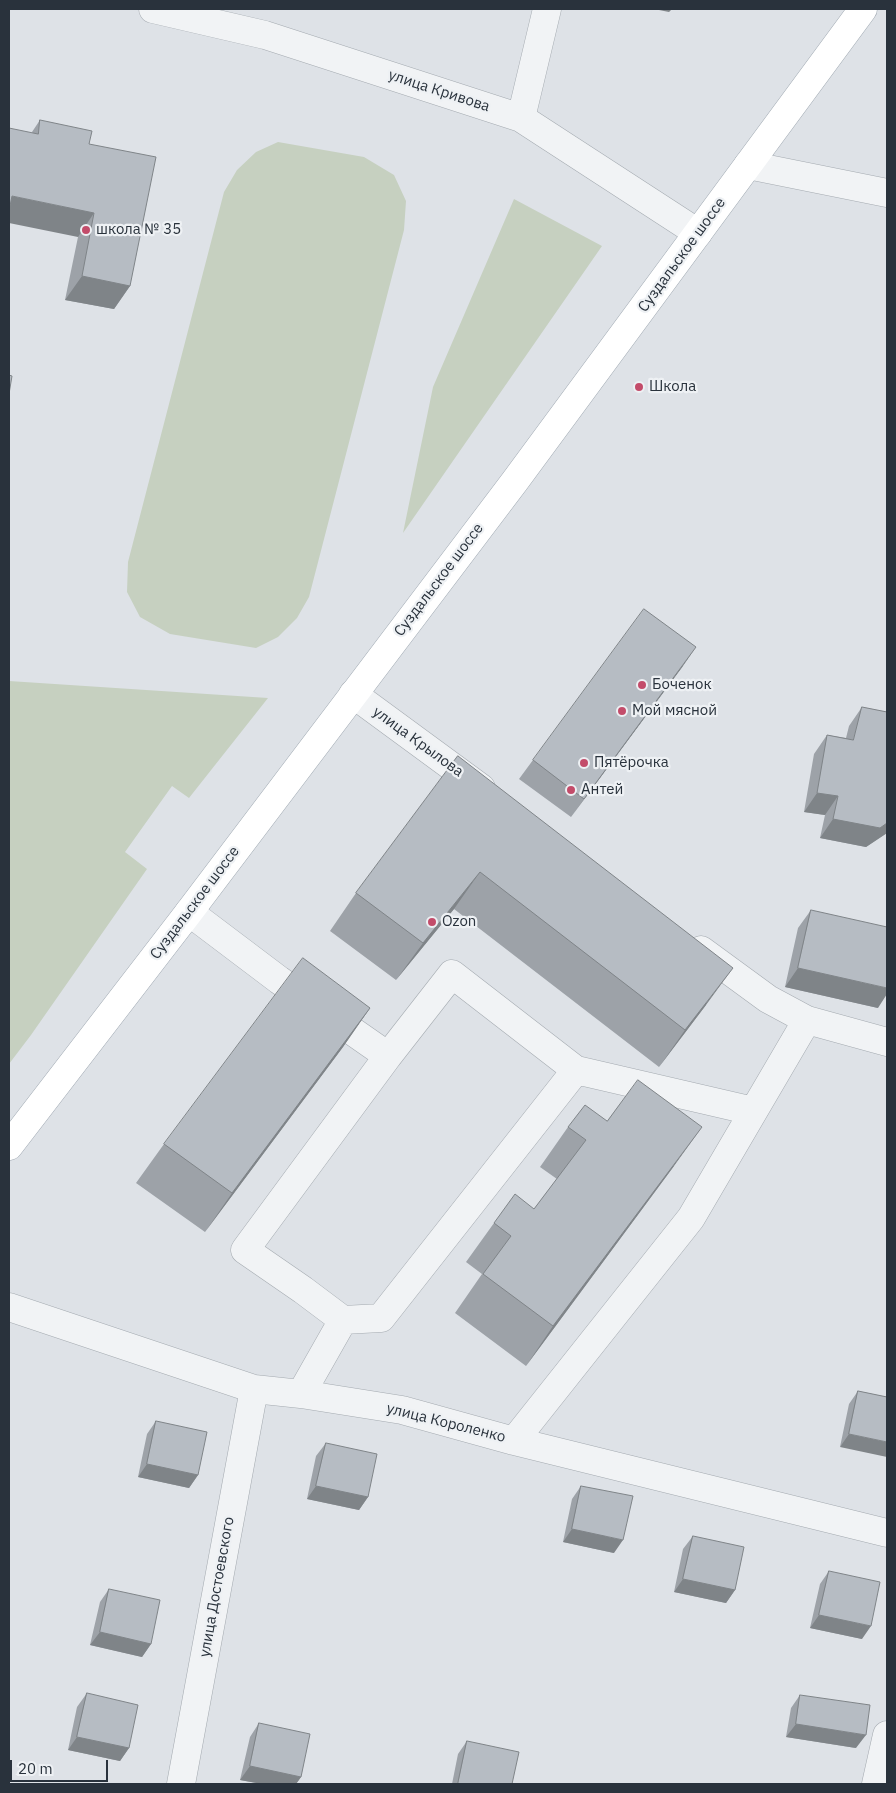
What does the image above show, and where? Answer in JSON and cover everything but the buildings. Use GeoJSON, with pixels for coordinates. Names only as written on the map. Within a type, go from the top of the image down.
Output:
{"type":"FeatureCollection","features":[{"type":"Feature","properties":{"kind":"main road","name":"Суздальское шоссе"},"geometry":{"type":"LineString","coordinates":[[9,1146],[189,912],[515,481],[863,9]]}},
{"type":"Feature","properties":{"kind":"street","name":"улица Кривова"},"geometry":{"type":"LineString","coordinates":[[153,9],[265,35],[521,118],[698,233]]}},
{"type":"Feature","properties":{"kind":"street"},"geometry":{"type":"LineString","coordinates":[[521,118],[547,9]]}},
{"type":"Feature","properties":{"kind":"street"},"geometry":{"type":"LineString","coordinates":[[748,166],[887,193]]}},
{"type":"Feature","properties":{"kind":"street","name":"улица Крылова"},"geometry":{"type":"LineString","coordinates":[[353,694],[504,806]]}},
{"type":"Feature","properties":{"kind":"street"},"geometry":{"type":"LineString","coordinates":[[189,912],[279,980],[388,1056]]}},
{"type":"Feature","properties":{"kind":"street"},"geometry":{"type":"LineString","coordinates":[[680,935],[768,999],[807,1020],[887,1042]]}},
{"type":"Feature","properties":{"kind":"street"},"geometry":{"type":"LineString","coordinates":[[576,1070],[381,1318],[343,1320],[245,1250],[388,1056],[452,974],[576,1070],[753,1111]]}},
{"type":"Feature","properties":{"kind":"street"},"geometry":{"type":"LineString","coordinates":[[514,1441],[691,1218],[807,1020]]}},
{"type":"Feature","properties":{"kind":"street","name":"улица Короленко"},"geometry":{"type":"LineString","coordinates":[[9,1307],[254,1389],[301,1394],[402,1410],[514,1441],[887,1533]]}},
{"type":"Feature","properties":{"kind":"street"},"geometry":{"type":"LineString","coordinates":[[301,1394],[343,1320]]}},
{"type":"Feature","properties":{"kind":"street","name":"улица Достоевского"},"geometry":{"type":"LineString","coordinates":[[181,1784],[254,1389]]}},
{"type":"Feature","properties":{"kind":"street"},"geometry":{"type":"LineString","coordinates":[[876,1784],[887,1735]]}},
{"type":"Feature","properties":{"kind":"green space"},"geometry":{"type":"Polygon","coordinates":[[[278,142],[364,157],[394,175],[406,201],[404,230],[309,597],[297,618],[278,637],[256,648],[170,634],[140,617],[127,592],[128,562],[224,192],[237,170],[256,152],[278,142]]]}},
{"type":"Feature","properties":{"kind":"green space"},"geometry":{"type":"Polygon","coordinates":[[[514,199],[602,246],[403,533],[433,387],[514,199]]]}},
{"type":"Feature","properties":{"kind":"green space"},"geometry":{"type":"Polygon","coordinates":[[[9,681],[268,698],[189,798],[172,786],[125,852],[147,869],[9,1064],[9,681]]]}},
{"type":"Feature","properties":{"kind":"place","name":"школа № 35"},"geometry":{"type":"Point","coordinates":[86,230]}},
{"type":"Feature","properties":{"kind":"place","name":"Школа"},"geometry":{"type":"Point","coordinates":[639,387]}},
{"type":"Feature","properties":{"kind":"place","name":"Боченок"},"geometry":{"type":"Point","coordinates":[642,685]}},
{"type":"Feature","properties":{"kind":"place","name":"Мой мясной"},"geometry":{"type":"Point","coordinates":[622,711]}},
{"type":"Feature","properties":{"kind":"place","name":"Пятёрочка"},"geometry":{"type":"Point","coordinates":[584,763]}},
{"type":"Feature","properties":{"kind":"place","name":"Антей"},"geometry":{"type":"Point","coordinates":[571,790]}},
{"type":"Feature","properties":{"kind":"place","name":"Ozon"},"geometry":{"type":"Point","coordinates":[432,922]}}]}
